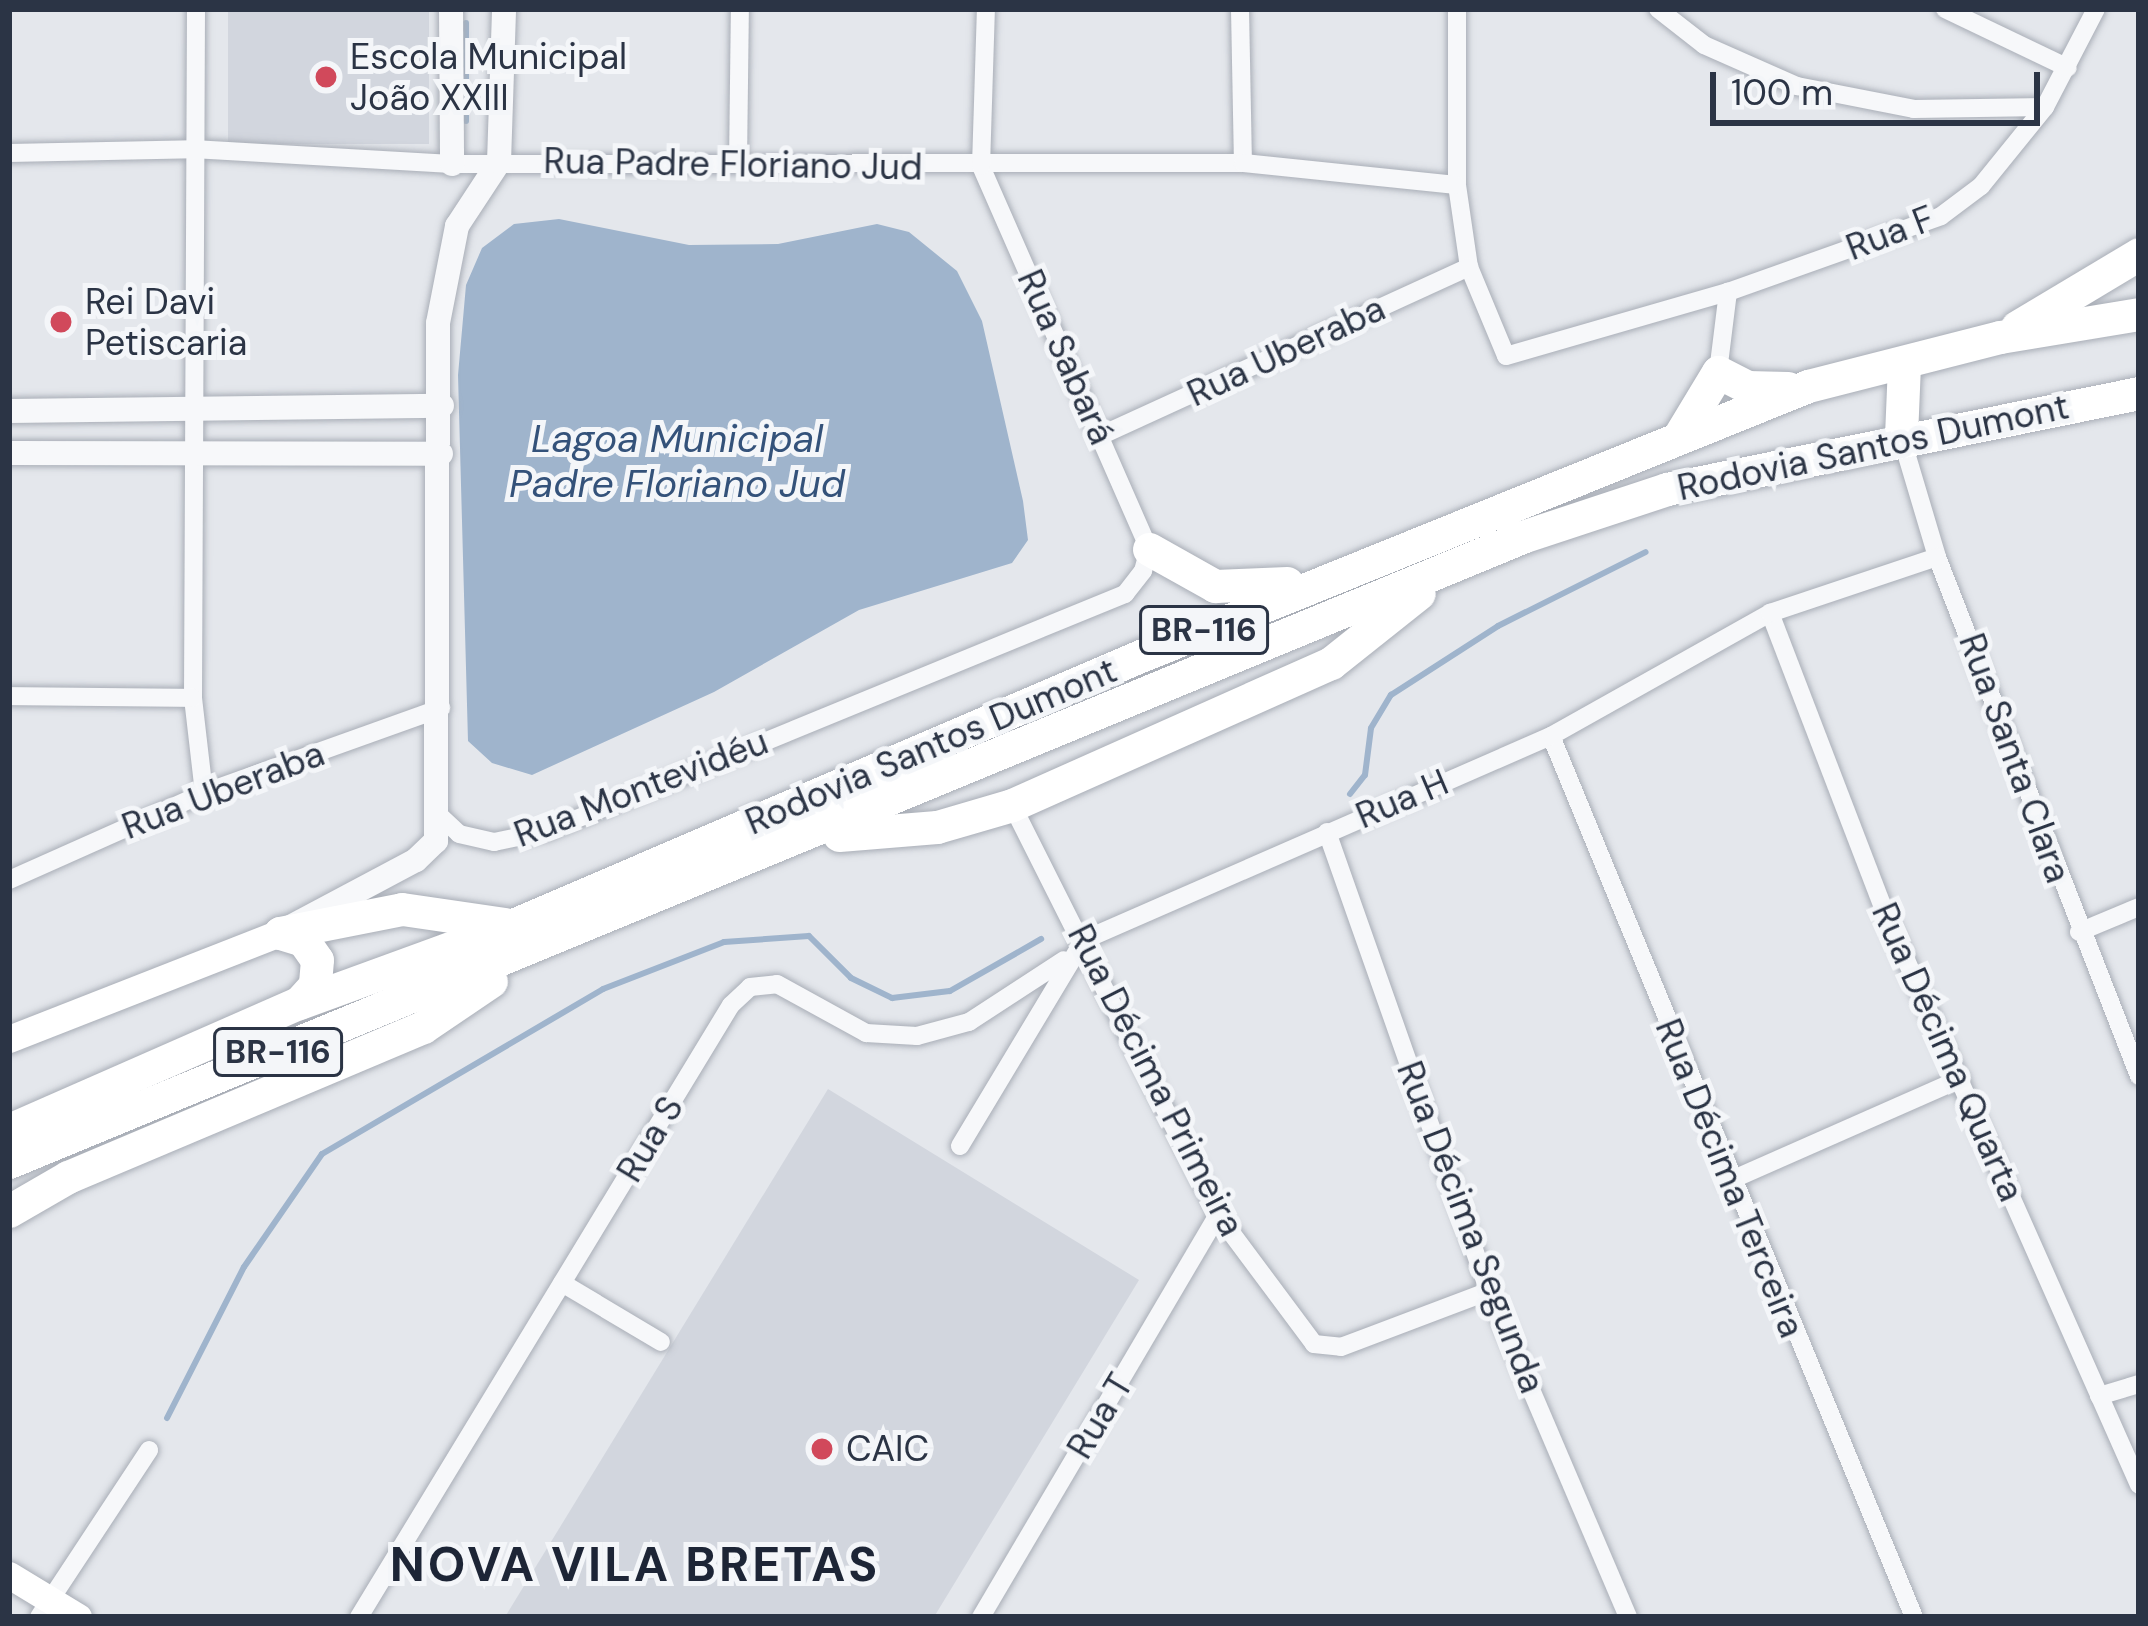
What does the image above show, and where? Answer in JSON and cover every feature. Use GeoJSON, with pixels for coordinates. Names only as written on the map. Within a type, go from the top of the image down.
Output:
{"type":"FeatureCollection","features":[{"type":"Feature","properties":{"kind":"highway"},"geometry":{"type":"LineString","coordinates":[[2000,337],[2139,254]]}},
{"type":"Feature","properties":{"kind":"highway","name":"Rodovia Santos Dumont"},"geometry":{"type":"LineString","coordinates":[[9,1130],[299,1003],[513,925],[1342,574],[1808,386],[2000,337],[2139,314]]}},
{"type":"Feature","properties":{"kind":"highway"},"geometry":{"type":"LineString","coordinates":[[1900,436],[1904,363]]}},
{"type":"Feature","properties":{"kind":"highway"},"geometry":{"type":"LineString","coordinates":[[1673,443],[1694,422],[1718,372],[1761,390],[1808,386]]}},
{"type":"Feature","properties":{"kind":"highway","name":"Rodovia Santos Dumont"},"geometry":{"type":"LineString","coordinates":[[9,1162],[799,841],[1453,565],[1667,489],[1900,436],[2139,393]]}},
{"type":"Feature","properties":{"kind":"highway"},"geometry":{"type":"LineString","coordinates":[[1149,549],[1215,586],[1249,590],[1342,574]]}},
{"type":"Feature","properties":{"kind":"highway"},"geometry":{"type":"LineString","coordinates":[[799,841],[937,827],[1012,805],[1331,662],[1453,565]]}},
{"type":"Feature","properties":{"kind":"highway"},"geometry":{"type":"LineString","coordinates":[[280,933],[402,909],[513,925]]}},
{"type":"Feature","properties":{"kind":"highway"},"geometry":{"type":"LineString","coordinates":[[280,933],[303,940],[317,960],[315,985],[299,1003]]}},
{"type":"Feature","properties":{"kind":"highway"},"geometry":{"type":"LineString","coordinates":[[9,1211],[68,1177],[423,1028],[548,943]]}},
{"type":"Feature","properties":{"kind":"main road"},"geometry":{"type":"LineString","coordinates":[[9,1040],[280,933]]}},
{"type":"Feature","properties":{"kind":"main road"},"geometry":{"type":"LineString","coordinates":[[9,1575],[44,1608],[77,1617]]}},
{"type":"Feature","properties":{"kind":"street"},"geometry":{"type":"LineString","coordinates":[[196,9],[193,698],[204,793]]}},
{"type":"Feature","properties":{"kind":"street"},"geometry":{"type":"LineString","coordinates":[[451,9],[452,164],[472,198]]}},
{"type":"Feature","properties":{"kind":"street"},"geometry":{"type":"LineString","coordinates":[[280,933],[416,860],[436,841],[440,816],[442,272],[472,198],[499,162],[504,9]]}},
{"type":"Feature","properties":{"kind":"street"},"geometry":{"type":"LineString","coordinates":[[738,164],[740,9]]}},
{"type":"Feature","properties":{"kind":"street"},"geometry":{"type":"LineString","coordinates":[[981,166],[986,9]]}},
{"type":"Feature","properties":{"kind":"street"},"geometry":{"type":"LineString","coordinates":[[1240,9],[1243,163]]}},
{"type":"Feature","properties":{"kind":"street"},"geometry":{"type":"LineString","coordinates":[[1457,9],[1457,185],[1469,267]]}},
{"type":"Feature","properties":{"kind":"street"},"geometry":{"type":"LineString","coordinates":[[1658,9],[1704,45],[1797,86],[1914,109],[2045,107]]}},
{"type":"Feature","properties":{"kind":"street"},"geometry":{"type":"LineString","coordinates":[[1945,9],[2068,68]]}},
{"type":"Feature","properties":{"kind":"street"},"geometry":{"type":"LineString","coordinates":[[2081,9],[2089,33]]}},
{"type":"Feature","properties":{"kind":"street","name":"Rua F"},"geometry":{"type":"LineString","coordinates":[[1469,267],[1506,356],[1728,292],[1941,216],[1982,186],[2045,107],[2089,33],[2096,9]]}},
{"type":"Feature","properties":{"kind":"street","name":"Rua Padre Floriano Jud"},"geometry":{"type":"LineString","coordinates":[[9,153],[194,149],[452,164],[1243,163],[1457,185]]}},
{"type":"Feature","properties":{"kind":"street","name":"Rua Sabará"},"geometry":{"type":"LineString","coordinates":[[981,166],[1149,549]]}},
{"type":"Feature","properties":{"kind":"street","name":"Rua Uberaba"},"geometry":{"type":"LineString","coordinates":[[1102,435],[1469,267]]}},
{"type":"Feature","properties":{"kind":"street"},"geometry":{"type":"LineString","coordinates":[[1718,372],[1728,292]]}},
{"type":"Feature","properties":{"kind":"street"},"geometry":{"type":"LineString","coordinates":[[9,411],[194,413],[442,406]]}},
{"type":"Feature","properties":{"kind":"street","name":"Rua Santa Clara"},"geometry":{"type":"LineString","coordinates":[[1900,436],[1937,557],[2079,932],[2139,1076]]}},
{"type":"Feature","properties":{"kind":"street"},"geometry":{"type":"LineString","coordinates":[[9,453],[441,454]]}},
{"type":"Feature","properties":{"kind":"street","name":"Rua Montevidéu"},"geometry":{"type":"LineString","coordinates":[[440,816],[459,833],[494,842],[547,831],[1125,594],[1149,549]]}},
{"type":"Feature","properties":{"kind":"street","name":"Rua H"},"geometry":{"type":"LineString","coordinates":[[1084,940],[1551,736],[1770,613],[1937,557]]}},
{"type":"Feature","properties":{"kind":"street","name":"Rua Décima Quarta"},"geometry":{"type":"LineString","coordinates":[[1770,613],[1883,908],[2139,1485]]}},
{"type":"Feature","properties":{"kind":"street"},"geometry":{"type":"LineString","coordinates":[[9,696],[193,698]]}},
{"type":"Feature","properties":{"kind":"street","name":"Rua Uberaba"},"geometry":{"type":"LineString","coordinates":[[9,880],[204,793],[441,709]]}},
{"type":"Feature","properties":{"kind":"street","name":"Rua Décima Terceira"},"geometry":{"type":"LineString","coordinates":[[1551,736],[1729,1180],[1914,1617]]}},
{"type":"Feature","properties":{"kind":"street","name":"Rua Décima Primeira"},"geometry":{"type":"LineString","coordinates":[[1012,805],[1084,940],[1218,1215],[1314,1344],[1341,1347],[1489,1291]]}},
{"type":"Feature","properties":{"kind":"street","name":"Rua Décima Segunda"},"geometry":{"type":"LineString","coordinates":[[1327,832],[1489,1291],[1628,1617]]}},
{"type":"Feature","properties":{"kind":"street"},"geometry":{"type":"LineString","coordinates":[[2079,932],[2139,907]]}},
{"type":"Feature","properties":{"kind":"street"},"geometry":{"type":"LineString","coordinates":[[960,1146],[1084,940]]}},
{"type":"Feature","properties":{"kind":"street","name":"Rua S"},"geometry":{"type":"LineString","coordinates":[[359,1617],[731,1005],[751,987],[777,984],[866,1034],[917,1036],[969,1022],[1042,981],[1084,940]]}},
{"type":"Feature","properties":{"kind":"street"},"geometry":{"type":"LineString","coordinates":[[1729,1180],[1960,1079]]}},
{"type":"Feature","properties":{"kind":"street","name":"Rua T"},"geometry":{"type":"LineString","coordinates":[[981,1617],[1218,1215]]}},
{"type":"Feature","properties":{"kind":"street"},"geometry":{"type":"LineString","coordinates":[[562,1283],[662,1342]]}},
{"type":"Feature","properties":{"kind":"street"},"geometry":{"type":"LineString","coordinates":[[2099,1396],[2139,1384]]}},
{"type":"Feature","properties":{"kind":"street"},"geometry":{"type":"LineString","coordinates":[[44,1608],[149,1450]]}},
{"type":"Feature","properties":{"kind":"shaded area","name":"Escola Municipal João XXIII"},"geometry":{"type":"Polygon","coordinates":[[[228,9],[429,9],[429,144],[228,144],[228,9]]]}},
{"type":"Feature","properties":{"kind":"shaded area","name":"CAIC"},"geometry":{"type":"Polygon","coordinates":[[[828,1089],[1139,1280],[934,1617],[505,1617],[828,1089]]]}},
{"type":"Feature","properties":{"kind":"water","name":"Lagoa Municipal Padre Floriano Jud"},"geometry":{"type":"Polygon","coordinates":[[[559,219],[689,245],[778,244],[877,224],[909,232],[957,271],[982,321],[1028,540],[1012,563],[859,610],[714,692],[532,775],[492,763],[468,741],[458,375],[466,285],[482,248],[514,224],[559,219]]]}},
{"type":"Feature","properties":{"kind":"waterway"},"geometry":{"type":"LineString","coordinates":[[466,23],[466,121]]}},
{"type":"Feature","properties":{"kind":"waterway"},"geometry":{"type":"LineString","coordinates":[[1350,794],[1365,775],[1371,728],[1391,695],[1498,626],[1646,552]]}},
{"type":"Feature","properties":{"kind":"waterway"},"geometry":{"type":"LineString","coordinates":[[167,1418],[244,1267],[322,1154],[603,989],[724,942],[809,936],[851,978],[892,998],[950,991],[1041,939]]}},
{"type":"Feature","properties":{"kind":"place","name":"Escola Municipal João XXIII"},"geometry":{"type":"Point","coordinates":[326,77]}},
{"type":"Feature","properties":{"kind":"place","name":"Rei Davi Petiscaria"},"geometry":{"type":"Point","coordinates":[61,322]}},
{"type":"Feature","properties":{"kind":"place","name":"CAIC"},"geometry":{"type":"Point","coordinates":[822,1449]}},
{"type":"Feature","properties":{"kind":"district","name":"NOVA VILA BRETAS"},"geometry":{"type":"Point","coordinates":[635,1565]}}]}
